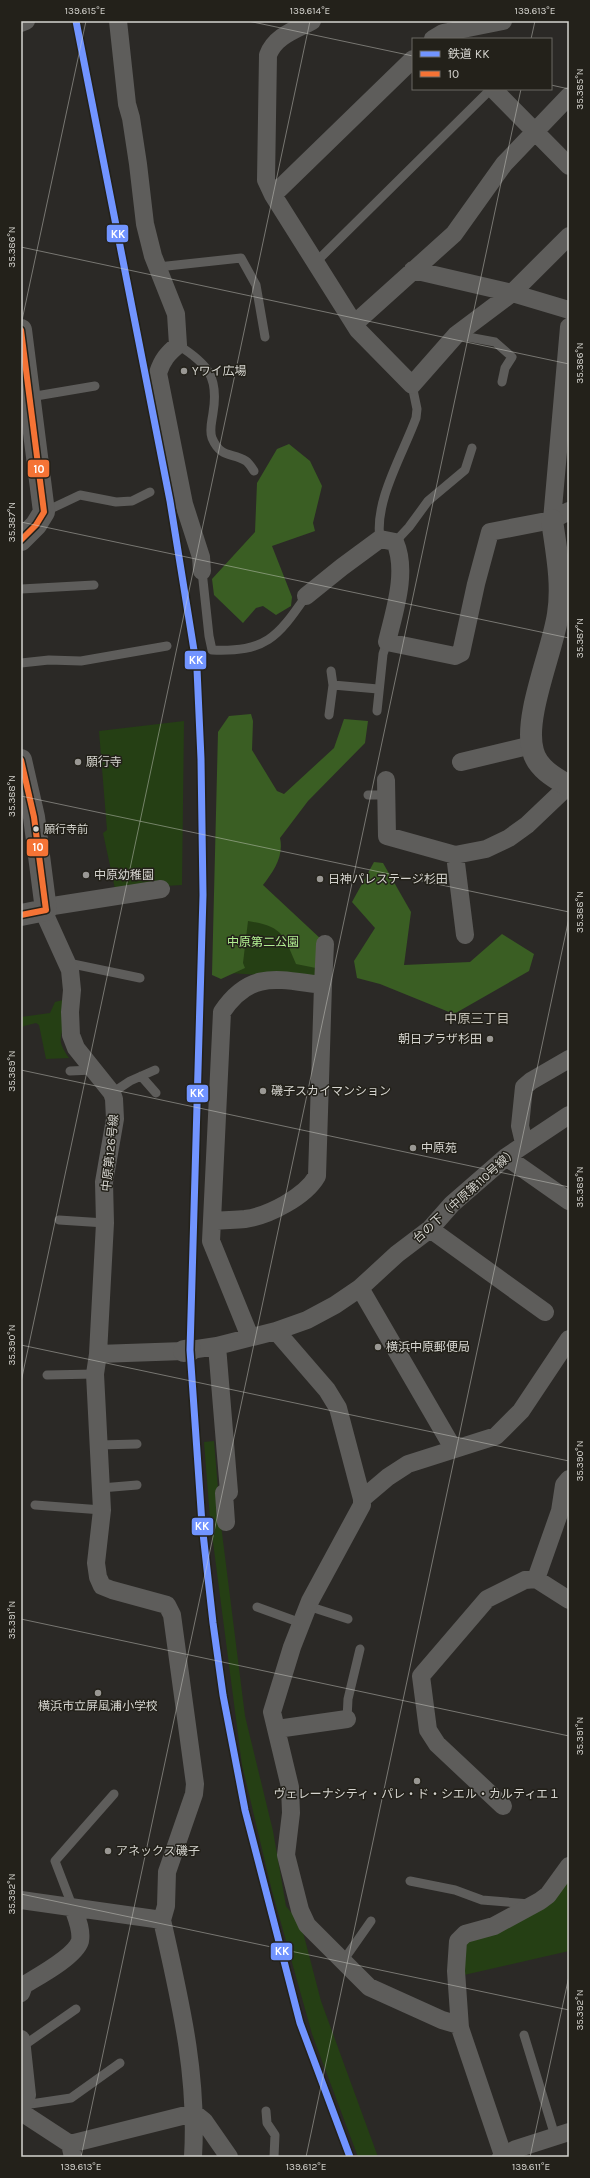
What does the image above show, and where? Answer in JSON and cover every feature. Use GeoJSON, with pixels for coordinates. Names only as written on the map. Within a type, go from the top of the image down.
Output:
{"type":"FeatureCollection","features":[{"type":"Feature","properties":{"kind":"street"},"geometry":{"type":"LineString","coordinates":[[21,22],[26,21]]}},
{"type":"Feature","properties":{"kind":"street"},"geometry":{"type":"LineString","coordinates":[[118,21],[127,104],[131,118],[138,164],[145,224],[158,268],[176,314],[178,345],[164,360],[158,373],[184,504],[201,557],[202,571]]}},
{"type":"Feature","properties":{"kind":"street"},"geometry":{"type":"LineString","coordinates":[[312,21],[281,38],[271,47],[268,55],[266,180],[273,195],[354,324],[412,385],[456,335],[512,293],[569,236]]}},
{"type":"Feature","properties":{"kind":"street"},"geometry":{"type":"LineString","coordinates":[[442,37],[503,21]]}},
{"type":"Feature","properties":{"kind":"street"},"geometry":{"type":"LineString","coordinates":[[273,195],[412,60]]}},
{"type":"Feature","properties":{"kind":"street"},"geometry":{"type":"LineString","coordinates":[[493,90],[535,130],[569,166]]}},
{"type":"Feature","properties":{"kind":"street"},"geometry":{"type":"LineString","coordinates":[[354,324],[454,234],[504,164],[569,96]]}},
{"type":"Feature","properties":{"kind":"street"},"geometry":{"type":"LineString","coordinates":[[413,270],[512,293],[569,310]]}},
{"type":"Feature","properties":{"kind":"street"},"geometry":{"type":"LineString","coordinates":[[386,787],[387,836],[455,855],[486,848],[510,838],[527,825],[568,786],[549,774],[539,764],[533,752],[532,718],[558,614],[564,572],[560,516],[569,327]]}},
{"type":"Feature","properties":{"kind":"street"},"geometry":{"type":"LineString","coordinates":[[21,330],[24,365],[30,397],[44,512],[36,525],[21,540]]}},
{"type":"Feature","properties":{"kind":"street"},"geometry":{"type":"LineString","coordinates":[[306,596],[342,567],[388,541],[399,560],[399,579],[387,642],[455,656],[461,653],[476,584],[490,532],[560,516]]}},
{"type":"Feature","properties":{"kind":"street"},"geometry":{"type":"LineString","coordinates":[[461,762],[532,745]]}},
{"type":"Feature","properties":{"kind":"street"},"geometry":{"type":"LineString","coordinates":[[22,770],[34,817],[46,917],[68,963],[72,990],[70,1012],[71,1035],[76,1048],[112,1093]]}},
{"type":"Feature","properties":{"kind":"street"},"geometry":{"type":"LineString","coordinates":[[455,855],[465,935]]}},
{"type":"Feature","properties":{"kind":"street"},"geometry":{"type":"LineString","coordinates":[[21,916],[46,910],[53,906],[161,889]]}},
{"type":"Feature","properties":{"kind":"street"},"geometry":{"type":"LineString","coordinates":[[214,1221],[246,1219],[265,1213],[303,1194],[317,1176],[325,944]]}},
{"type":"Feature","properties":{"kind":"street"},"geometry":{"type":"LineString","coordinates":[[250,1337],[211,1241],[214,1221],[222,1012],[235,993],[258,982],[272,979],[323,985]]}},
{"type":"Feature","properties":{"kind":"street"},"geometry":{"type":"LineString","coordinates":[[524,1143],[520,1126],[524,1087],[531,1081],[569,1059]]}},
{"type":"Feature","properties":{"kind":"street","name":"中原第126号線"},"geometry":{"type":"LineString","coordinates":[[112,1093],[115,1119],[107,1159],[98,1354],[95,1374],[102,1510],[96,1563],[98,1577],[102,1586],[167,1605],[172,1615],[195,1784],[194,1794],[167,1872],[166,1906],[162,1920]]}},
{"type":"Feature","properties":{"kind":"street","name":"台の下（中原第110号線）"},"geometry":{"type":"LineString","coordinates":[[98,1354],[187,1351],[217,1346],[276,1331],[307,1320],[335,1305],[360,1288],[397,1254],[430,1229],[452,1204],[506,1157],[524,1143],[569,1115]]}},
{"type":"Feature","properties":{"kind":"street"},"geometry":{"type":"LineString","coordinates":[[506,1157],[569,1201]]}},
{"type":"Feature","properties":{"kind":"street"},"geometry":{"type":"LineString","coordinates":[[430,1229],[545,1312]]}},
{"type":"Feature","properties":{"kind":"street"},"geometry":{"type":"LineString","coordinates":[[360,1288],[453,1448]]}},
{"type":"Feature","properties":{"kind":"street"},"geometry":{"type":"LineString","coordinates":[[276,1331],[327,1390],[338,1408],[362,1499],[362,1505],[347,1530],[308,1606],[292,1647],[272,1712],[290,1787],[291,1813],[286,1855],[300,1910],[307,1925],[369,1987],[442,2020],[459,2025]]}},
{"type":"Feature","properties":{"kind":"street"},"geometry":{"type":"LineString","coordinates":[[362,1499],[388,1477],[408,1464],[453,1448],[496,1436],[512,1421],[569,1339]]}},
{"type":"Feature","properties":{"kind":"street"},"geometry":{"type":"LineString","coordinates":[[217,1346],[229,1492],[224,1493],[226,1522]]}},
{"type":"Feature","properties":{"kind":"street"},"geometry":{"type":"LineString","coordinates":[[536,1579],[560,1511],[564,1485],[569,1479]]}},
{"type":"Feature","properties":{"kind":"street"},"geometry":{"type":"LineString","coordinates":[[504,1806],[437,1744],[428,1730],[420,1676],[487,1599],[525,1580],[536,1579],[569,1600]]}},
{"type":"Feature","properties":{"kind":"street"},"geometry":{"type":"LineString","coordinates":[[277,1728],[347,1719]]}},
{"type":"Feature","properties":{"kind":"street"},"geometry":{"type":"LineString","coordinates":[[562,2134],[511,2154],[459,2025],[456,1971],[458,1941],[465,1934],[494,1926],[548,1895],[569,1866]]}},
{"type":"Feature","properties":{"kind":"street"},"geometry":{"type":"LineString","coordinates":[[21,1900],[162,1920],[188,2040],[194,2113],[193,2157]]}},
{"type":"Feature","properties":{"kind":"street"},"geometry":{"type":"LineString","coordinates":[[21,1993],[24,1985],[51,1970],[74,1950],[79,1942],[80,1929],[74,1908]]}},
{"type":"Feature","properties":{"kind":"street"},"geometry":{"type":"LineString","coordinates":[[22,2042],[27,2095],[22,2109],[72,2151],[194,2113]]}},
{"type":"Feature","properties":{"kind":"street"},"geometry":{"type":"LineString","coordinates":[[194,2113],[204,2121],[229,2157]]}},
{"type":"Feature","properties":{"kind":"lane"},"geometry":{"type":"LineString","coordinates":[[316,262],[491,90]]}},
{"type":"Feature","properties":{"kind":"lane"},"geometry":{"type":"LineString","coordinates":[[158,268],[241,258],[256,284],[265,337]]}},
{"type":"Feature","properties":{"kind":"lane"},"geometry":{"type":"LineString","coordinates":[[456,335],[495,342],[512,357],[505,368],[502,382]]}},
{"type":"Feature","properties":{"kind":"lane"},"geometry":{"type":"LineString","coordinates":[[178,345],[198,358],[206,368],[213,384],[216,393],[210,432],[212,438],[219,449],[227,456],[246,461],[254,471]]}},
{"type":"Feature","properties":{"kind":"lane"},"geometry":{"type":"LineString","coordinates":[[412,385],[417,409],[416,418],[386,492],[378,526],[388,541],[409,527],[428,501],[465,470],[472,448]]}},
{"type":"Feature","properties":{"kind":"lane"},"geometry":{"type":"LineString","coordinates":[[30,397],[95,386]]}},
{"type":"Feature","properties":{"kind":"lane"},"geometry":{"type":"LineString","coordinates":[[44,512],[80,496],[116,502],[132,501],[150,492]]}},
{"type":"Feature","properties":{"kind":"lane"},"geometry":{"type":"LineString","coordinates":[[202,571],[209,636],[212,650],[246,650],[262,644],[282,628],[306,596]]}},
{"type":"Feature","properties":{"kind":"lane"},"geometry":{"type":"LineString","coordinates":[[21,589],[94,585]]}},
{"type":"Feature","properties":{"kind":"lane"},"geometry":{"type":"LineString","coordinates":[[377,711],[378,689],[383,654],[387,642]]}},
{"type":"Feature","properties":{"kind":"lane"},"geometry":{"type":"LineString","coordinates":[[21,663],[49,660],[81,661],[167,646]]}},
{"type":"Feature","properties":{"kind":"lane"},"geometry":{"type":"LineString","coordinates":[[329,715],[333,685],[331,671]]}},
{"type":"Feature","properties":{"kind":"lane"},"geometry":{"type":"LineString","coordinates":[[333,685],[378,689]]}},
{"type":"Feature","properties":{"kind":"lane"},"geometry":{"type":"LineString","coordinates":[[368,795],[386,787]]}},
{"type":"Feature","properties":{"kind":"lane"},"geometry":{"type":"LineString","coordinates":[[68,963],[140,978]]}},
{"type":"Feature","properties":{"kind":"lane"},"geometry":{"type":"LineString","coordinates":[[70,1071],[93,1070]]}},
{"type":"Feature","properties":{"kind":"lane"},"geometry":{"type":"LineString","coordinates":[[112,1093],[141,1076],[155,1070]]}},
{"type":"Feature","properties":{"kind":"lane"},"geometry":{"type":"LineString","coordinates":[[141,1076],[156,1093]]}},
{"type":"Feature","properties":{"kind":"lane"},"geometry":{"type":"LineString","coordinates":[[59,1220],[105,1223]]}},
{"type":"Feature","properties":{"kind":"lane"},"geometry":{"type":"LineString","coordinates":[[47,1375],[95,1374]]}},
{"type":"Feature","properties":{"kind":"lane"},"geometry":{"type":"LineString","coordinates":[[99,1446],[137,1444]]}},
{"type":"Feature","properties":{"kind":"lane"},"geometry":{"type":"LineString","coordinates":[[101,1488],[137,1485]]}},
{"type":"Feature","properties":{"kind":"lane"},"geometry":{"type":"LineString","coordinates":[[35,1505],[102,1510]]}},
{"type":"Feature","properties":{"kind":"lane"},"geometry":{"type":"LineString","coordinates":[[308,1606],[348,1619]]}},
{"type":"Feature","properties":{"kind":"lane"},"geometry":{"type":"LineString","coordinates":[[257,1607],[301,1623]]}},
{"type":"Feature","properties":{"kind":"lane"},"geometry":{"type":"LineString","coordinates":[[347,1719],[348,1699],[360,1649]]}},
{"type":"Feature","properties":{"kind":"lane"},"geometry":{"type":"LineString","coordinates":[[74,1908],[55,1860],[114,1794]]}},
{"type":"Feature","properties":{"kind":"lane"},"geometry":{"type":"LineString","coordinates":[[410,1882],[455,1890],[482,1900],[533,1904]]}},
{"type":"Feature","properties":{"kind":"lane"},"geometry":{"type":"LineString","coordinates":[[344,1962],[370,1921]]}},
{"type":"Feature","properties":{"kind":"lane"},"geometry":{"type":"LineString","coordinates":[[22,2042],[76,2009]]}},
{"type":"Feature","properties":{"kind":"lane"},"geometry":{"type":"LineString","coordinates":[[524,2035],[562,2134]]}},
{"type":"Feature","properties":{"kind":"lane"},"geometry":{"type":"LineString","coordinates":[[22,2109],[71,2098],[120,2063]]}},
{"type":"Feature","properties":{"kind":"lane"},"geometry":{"type":"LineString","coordinates":[[266,2111],[267,2123],[275,2134],[274,2157]]}},
{"type":"Feature","properties":{"kind":"green space"},"geometry":{"type":"Polygon","coordinates":[[[289,444],[310,461],[322,486],[313,523],[315,531],[272,546],[292,597],[291,606],[276,615],[263,606],[256,608],[243,623],[214,595],[212,579],[255,532],[257,483],[277,449],[289,444]]]}},
{"type":"Feature","properties":{"kind":"green space"},"geometry":{"type":"Polygon","coordinates":[[[251,714],[253,721],[252,750],[277,791],[284,794],[334,748],[344,719],[368,721],[365,743],[308,801],[280,838],[281,851],[277,863],[263,885],[322,940],[321,969],[296,964],[288,945],[275,929],[260,923],[248,921],[243,963],[245,968],[221,979],[212,975],[218,732],[229,716],[251,714]]]}},
{"type":"Feature","properties":{"kind":"green space"},"geometry":{"type":"Polygon","coordinates":[[[184,721],[182,885],[115,889],[103,833],[107,830],[99,731],[184,721]]]}},
{"type":"Feature","properties":{"kind":"green space"},"geometry":{"type":"Polygon","coordinates":[[[374,862],[383,863],[411,912],[404,965],[470,962],[502,934],[534,954],[529,971],[454,1014],[380,984],[357,978],[354,961],[375,928],[352,902],[374,862]]]}},
{"type":"Feature","properties":{"kind":"green space","name":"中原第二公園"},"geometry":{"type":"Polygon","coordinates":[[[230,900],[317,942],[317,979],[229,973],[230,900]]]}},
{"type":"Feature","properties":{"kind":"green space"},"geometry":{"type":"Polygon","coordinates":[[[63,1000],[61,1043],[69,1058],[46,1059],[39,1025],[36,1023],[24,1026],[21,1029],[21,1017],[50,1013],[55,1002],[63,1000]]]}},
{"type":"Feature","properties":{"kind":"green space"},"geometry":{"type":"Polygon","coordinates":[[[214,1441],[221,1525],[245,1716],[273,1831],[286,1906],[298,1921],[304,1936],[321,2001],[378,2157],[358,2157],[312,2034],[272,1891],[242,1765],[210,1519],[204,1442],[214,1441]]]}},
{"type":"Feature","properties":{"kind":"green space"},"geometry":{"type":"Polygon","coordinates":[[[569,1874],[569,1951],[464,1975],[463,1943],[569,1874]]]}},
{"type":"Feature","properties":{"kind":"rail line","name":"KK"},"geometry":{"type":"LineString","coordinates":[[76,21],[170,501],[197,669],[201,759],[203,895],[190,1350],[202,1524],[213,1623],[223,1695],[245,1810],[300,2023],[350,2157]]}},
{"type":"Feature","properties":{"kind":"transit line","name":"10"},"geometry":{"type":"LineString","coordinates":[[21,330],[44,512],[36,525],[21,540]]}},
{"type":"Feature","properties":{"kind":"transit line","name":"10"},"geometry":{"type":"LineString","coordinates":[[21,760],[34,817],[46,910],[21,915]]}},
{"type":"Feature","properties":{"kind":"place","name":"Yワイ広場"},"geometry":{"type":"Point","coordinates":[184,371]}},
{"type":"Feature","properties":{"kind":"place","name":"願行寺"},"geometry":{"type":"Point","coordinates":[78,762]}},
{"type":"Feature","properties":{"kind":"place","name":"願行寺前"},"geometry":{"type":"Point","coordinates":[36,829]}},
{"type":"Feature","properties":{"kind":"place","name":"中原幼稚園"},"geometry":{"type":"Point","coordinates":[86,875]}},
{"type":"Feature","properties":{"kind":"place","name":"日神パレステージ杉田"},"geometry":{"type":"Point","coordinates":[320,879]}},
{"type":"Feature","properties":{"kind":"place","name":"朝日プラザ杉田"},"geometry":{"type":"Point","coordinates":[490,1039]}},
{"type":"Feature","properties":{"kind":"place","name":"磯子スカイマンション"},"geometry":{"type":"Point","coordinates":[263,1091]}},
{"type":"Feature","properties":{"kind":"place","name":"中原苑"},"geometry":{"type":"Point","coordinates":[413,1148]}},
{"type":"Feature","properties":{"kind":"place","name":"横浜中原郵便局"},"geometry":{"type":"Point","coordinates":[378,1347]}},
{"type":"Feature","properties":{"kind":"place","name":"横浜市立屏風浦小学校"},"geometry":{"type":"Point","coordinates":[98,1693]}},
{"type":"Feature","properties":{"kind":"place","name":"ヴェレーナシティ・パレ・ド・シエル・カルティエ１"},"geometry":{"type":"Point","coordinates":[417,1781]}},
{"type":"Feature","properties":{"kind":"place","name":"アネックス磯子"},"geometry":{"type":"Point","coordinates":[108,1851]}},
{"type":"Feature","properties":{"kind":"district","name":"中原三丁目"},"geometry":{"type":"Point","coordinates":[477,1018]}}]}
